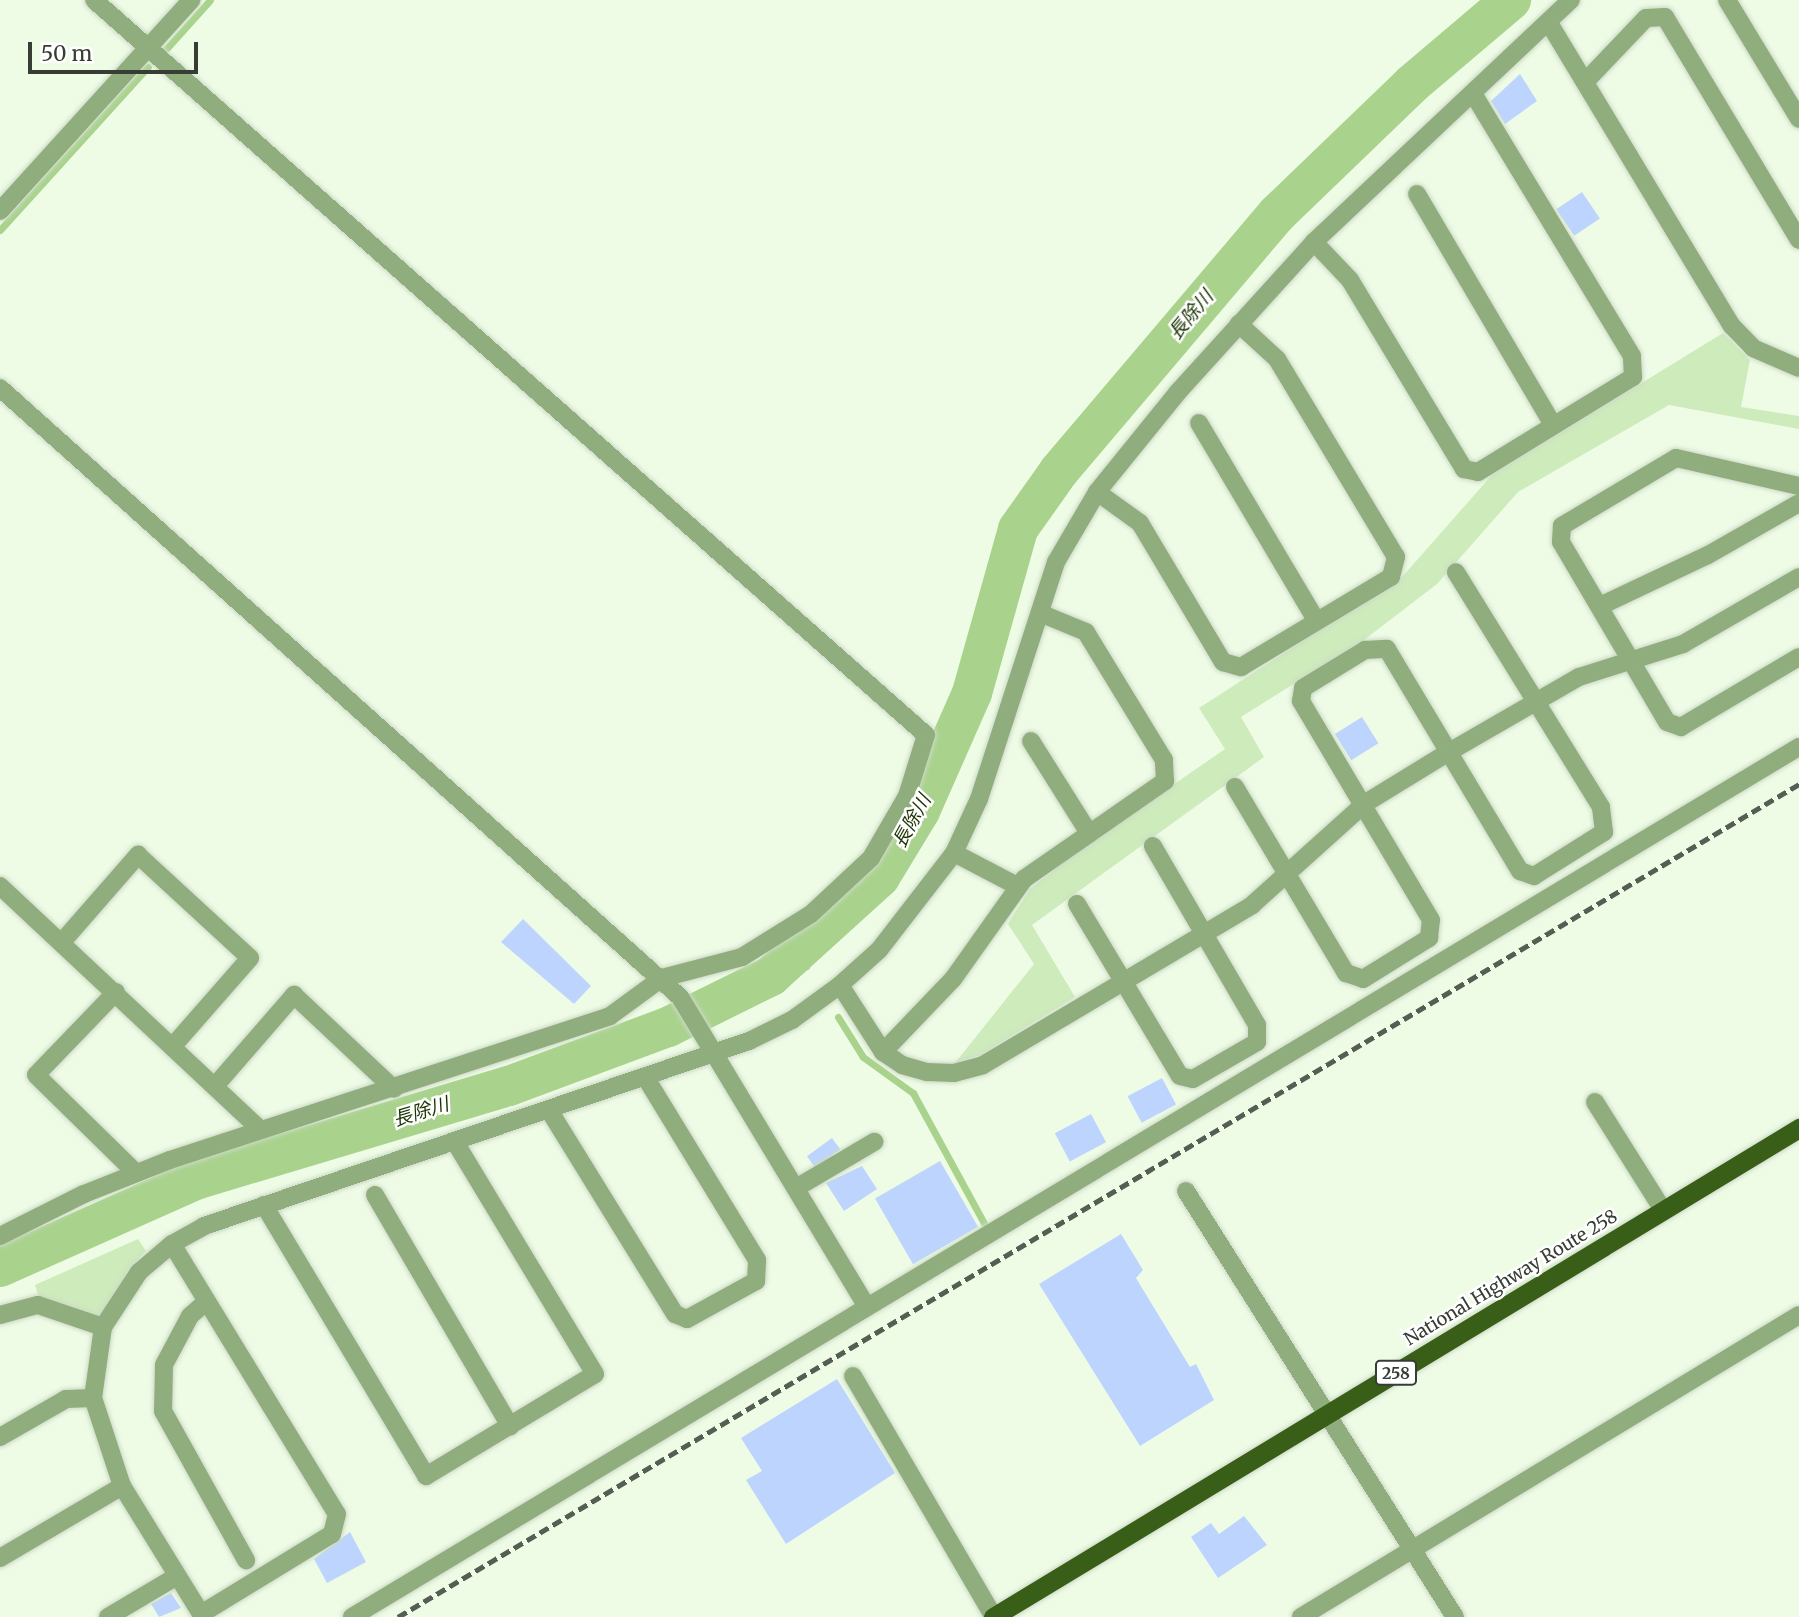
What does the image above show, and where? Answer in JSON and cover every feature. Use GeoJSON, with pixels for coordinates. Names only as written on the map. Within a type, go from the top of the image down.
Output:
{"type":"FeatureCollection","features":[{"type":"Feature","properties":{"kind":"highway","name":"National Highway Route 258"},"geometry":{"type":"LineString","coordinates":[[993,1617],[1799,1128]]}},
{"type":"Feature","properties":{"kind":"street"},"geometry":{"type":"LineString","coordinates":[[0,1236],[136,1173],[260,1129],[394,1089],[610,1016],[662,978],[742,957],[811,914],[870,858],[907,796],[926,736],[146,49],[94,0]]}},
{"type":"Feature","properties":{"kind":"street"},"geometry":{"type":"LineString","coordinates":[[0,211],[191,0]]}},
{"type":"Feature","properties":{"kind":"street"},"geometry":{"type":"LineString","coordinates":[[172,1244],[337,1514],[337,1526],[332,1534],[202,1616],[122,1486],[108,1454],[93,1398],[103,1327],[139,1272],[172,1244],[204,1226],[715,1053],[792,1020],[840,985],[879,950],[954,853],[979,799],[1056,562],[1097,492],[1238,324],[1314,242],[1474,95],[1571,0]]}},
{"type":"Feature","properties":{"kind":"street"},"geometry":{"type":"LineString","coordinates":[[1727,0],[1799,119]]}},
{"type":"Feature","properties":{"kind":"street"},"geometry":{"type":"LineString","coordinates":[[1585,82],[1646,18],[1665,18],[1799,240]]}},
{"type":"Feature","properties":{"kind":"street"},"geometry":{"type":"LineString","coordinates":[[1549,23],[1732,326],[1753,348],[1778,363],[1799,368]]}},
{"type":"Feature","properties":{"kind":"street"},"geometry":{"type":"LineString","coordinates":[[1314,242],[1350,280],[1464,469],[1478,472],[1633,377],[1632,356],[1474,95]]}},
{"type":"Feature","properties":{"kind":"street"},"geometry":{"type":"LineString","coordinates":[[1417,194],[1553,425]]}},
{"type":"Feature","properties":{"kind":"street"},"geometry":{"type":"LineString","coordinates":[[1097,492],[1140,523],[1223,662],[1241,667],[1391,577],[1396,557],[1277,359],[1238,324]]}},
{"type":"Feature","properties":{"kind":"street"},"geometry":{"type":"LineString","coordinates":[[0,388],[662,978],[680,997],[867,1307]]}},
{"type":"Feature","properties":{"kind":"street"},"geometry":{"type":"LineString","coordinates":[[1199,423],[1316,620]]}},
{"type":"Feature","properties":{"kind":"street"},"geometry":{"type":"LineString","coordinates":[[1799,486],[1676,458],[1562,526],[1561,542],[1667,722],[1681,727],[1799,657]]}},
{"type":"Feature","properties":{"kind":"street"},"geometry":{"type":"LineString","coordinates":[[1600,606],[1708,555],[1799,503]]}},
{"type":"Feature","properties":{"kind":"street"},"geometry":{"type":"LineString","coordinates":[[1235,787],[1346,973],[1363,979],[1429,937],[1431,920],[1301,701],[1303,688],[1365,650],[1387,649],[1520,871],[1534,876],[1604,832],[1601,807],[1538,700],[1456,572]]}},
{"type":"Feature","properties":{"kind":"street"},"geometry":{"type":"LineString","coordinates":[[840,985],[883,1052],[902,1065],[928,1072],[954,1073],[983,1065],[1252,905],[1364,804],[1449,752],[1579,677],[1683,644],[1799,577]]}},
{"type":"Feature","properties":{"kind":"street"},"geometry":{"type":"LineString","coordinates":[[883,1052],[953,979],[1017,886],[1165,781],[1164,760],[1086,632],[1040,613]]}},
{"type":"Feature","properties":{"kind":"street"},"geometry":{"type":"LineString","coordinates":[[1031,741],[1089,833]]}},
{"type":"Feature","properties":{"kind":"street"},"geometry":{"type":"LineString","coordinates":[[352,1617],[1799,747]]}},
{"type":"Feature","properties":{"kind":"street"},"geometry":{"type":"LineString","coordinates":[[1077,904],[1180,1076],[1193,1079],[1257,1042],[1258,1025],[1153,846]]}},
{"type":"Feature","properties":{"kind":"street"},"geometry":{"type":"LineString","coordinates":[[954,853],[1017,886]]}},
{"type":"Feature","properties":{"kind":"street"},"geometry":{"type":"LineString","coordinates":[[62,942],[138,855],[250,958],[173,1046]]}},
{"type":"Feature","properties":{"kind":"street"},"geometry":{"type":"LineString","coordinates":[[0,886],[260,1129]]}},
{"type":"Feature","properties":{"kind":"street"},"geometry":{"type":"LineString","coordinates":[[116,992],[36,1075],[136,1173]]}},
{"type":"Feature","properties":{"kind":"street"},"geometry":{"type":"LineString","coordinates":[[215,1086],[294,996],[394,1089]]}},
{"type":"Feature","properties":{"kind":"street"},"geometry":{"type":"LineString","coordinates":[[549,1110],[675,1314],[687,1319],[757,1281],[757,1260],[646,1078]]}},
{"type":"Feature","properties":{"kind":"street"},"geometry":{"type":"LineString","coordinates":[[1595,1102],[1663,1210]]}},
{"type":"Feature","properties":{"kind":"street"},"geometry":{"type":"LineString","coordinates":[[264,1205],[426,1476],[595,1374],[455,1142]]}},
{"type":"Feature","properties":{"kind":"street"},"geometry":{"type":"LineString","coordinates":[[796,1188],[874,1142]]}},
{"type":"Feature","properties":{"kind":"street"},"geometry":{"type":"LineString","coordinates":[[1186,1191],[1329,1413],[1455,1617]]}},
{"type":"Feature","properties":{"kind":"street"},"geometry":{"type":"LineString","coordinates":[[375,1195],[510,1426]]}},
{"type":"Feature","properties":{"kind":"street"},"geometry":{"type":"LineString","coordinates":[[206,1303],[190,1316],[164,1365],[163,1411],[246,1560]]}},
{"type":"Feature","properties":{"kind":"street"},"geometry":{"type":"LineString","coordinates":[[0,1315],[38,1305],[103,1327]]}},
{"type":"Feature","properties":{"kind":"street"},"geometry":{"type":"LineString","coordinates":[[1301,1617],[1799,1315]]}},
{"type":"Feature","properties":{"kind":"street"},"geometry":{"type":"LineString","coordinates":[[852,1376],[993,1617]]}},
{"type":"Feature","properties":{"kind":"street"},"geometry":{"type":"LineString","coordinates":[[0,1437],[66,1399],[93,1398]]}},
{"type":"Feature","properties":{"kind":"street"},"geometry":{"type":"LineString","coordinates":[[0,1558],[122,1486]]}},
{"type":"Feature","properties":{"kind":"street"},"geometry":{"type":"LineString","coordinates":[[108,1617],[177,1576]]}},
{"type":"Feature","properties":{"kind":"green space"},"geometry":{"type":"Polygon","coordinates":[[[1723,333],[1750,360],[1741,407],[1799,416],[1799,429],[1669,405],[1518,492],[1437,584],[1364,640],[1241,717],[1264,757],[1032,925],[1075,997],[980,1055],[955,1063],[1034,964],[1008,924],[1030,889],[1089,843],[1225,749],[1199,708],[1402,577],[1492,475],[1723,333]]]}},
{"type":"Feature","properties":{"kind":"green space"},"geometry":{"type":"Polygon","coordinates":[[[138,1239],[146,1251],[129,1269],[100,1318],[39,1298],[35,1285],[138,1239]]]}},
{"type":"Feature","properties":{"kind":"building"},"geometry":{"type":"Polygon","coordinates":[[[1520,74],[1537,101],[1505,124],[1491,101],[1520,74]]]}},
{"type":"Feature","properties":{"kind":"building"},"geometry":{"type":"Polygon","coordinates":[[[1582,192],[1600,219],[1574,236],[1556,209],[1582,192]]]}},
{"type":"Feature","properties":{"kind":"building"},"geometry":{"type":"Polygon","coordinates":[[[1362,717],[1378,743],[1351,760],[1335,734],[1362,717]]]}},
{"type":"Feature","properties":{"kind":"building"},"geometry":{"type":"Polygon","coordinates":[[[523,919],[591,986],[574,1004],[501,942],[523,919]]]}},
{"type":"Feature","properties":{"kind":"building"},"geometry":{"type":"Polygon","coordinates":[[[1162,1078],[1176,1104],[1142,1123],[1128,1096],[1162,1078]]]}},
{"type":"Feature","properties":{"kind":"building"},"geometry":{"type":"Polygon","coordinates":[[[1091,1114],[1106,1142],[1070,1162],[1055,1133],[1091,1114]]]}},
{"type":"Feature","properties":{"kind":"building"},"geometry":{"type":"Polygon","coordinates":[[[832,1138],[840,1149],[815,1168],[807,1156],[832,1138]]]}},
{"type":"Feature","properties":{"kind":"building"},"geometry":{"type":"Polygon","coordinates":[[[940,1161],[978,1227],[913,1264],[875,1198],[940,1161]]]}},
{"type":"Feature","properties":{"kind":"building"},"geometry":{"type":"Polygon","coordinates":[[[862,1166],[877,1189],[844,1211],[826,1183],[862,1166]]]}},
{"type":"Feature","properties":{"kind":"building"},"geometry":{"type":"Polygon","coordinates":[[[1121,1234],[1143,1270],[1136,1278],[1190,1367],[1196,1364],[1214,1400],[1140,1446],[1039,1284],[1121,1234]]]}},
{"type":"Feature","properties":{"kind":"building"},"geometry":{"type":"Polygon","coordinates":[[[837,1379],[895,1473],[786,1544],[746,1480],[762,1471],[741,1438],[837,1379]]]}},
{"type":"Feature","properties":{"kind":"building"},"geometry":{"type":"Polygon","coordinates":[[[1244,1516],[1267,1545],[1218,1578],[1191,1537],[1211,1523],[1219,1534],[1244,1516]]]}},
{"type":"Feature","properties":{"kind":"building"},"geometry":{"type":"Polygon","coordinates":[[[350,1532],[366,1562],[327,1583],[314,1559],[350,1532]]]}},
{"type":"Feature","properties":{"kind":"building"},"geometry":{"type":"Polygon","coordinates":[[[171,1593],[181,1608],[159,1617],[151,1604],[171,1593]]]}},
{"type":"Feature","properties":{"kind":"waterway"},"geometry":{"type":"LineString","coordinates":[[167,48],[210,0]]}},
{"type":"Feature","properties":{"kind":"waterway","name":"長除川"},"geometry":{"type":"LineString","coordinates":[[0,1267],[195,1180],[509,1086],[668,1027],[771,976],[880,877],[920,811],[972,693],[1018,529],[1059,471],[1277,214],[1412,84],[1511,0]]}},
{"type":"Feature","properties":{"kind":"waterway"},"geometry":{"type":"LineString","coordinates":[[0,230],[148,67]]}},
{"type":"Feature","properties":{"kind":"waterway"},"geometry":{"type":"LineString","coordinates":[[799,952],[806,966]]}},
{"type":"Feature","properties":{"kind":"waterway"},"geometry":{"type":"LineString","coordinates":[[838,1017],[863,1057],[913,1093],[984,1223]]}},
{"type":"Feature","properties":{"kind":"railway"},"geometry":{"type":"LineString","coordinates":[[398,1617],[1799,784]]}}]}
